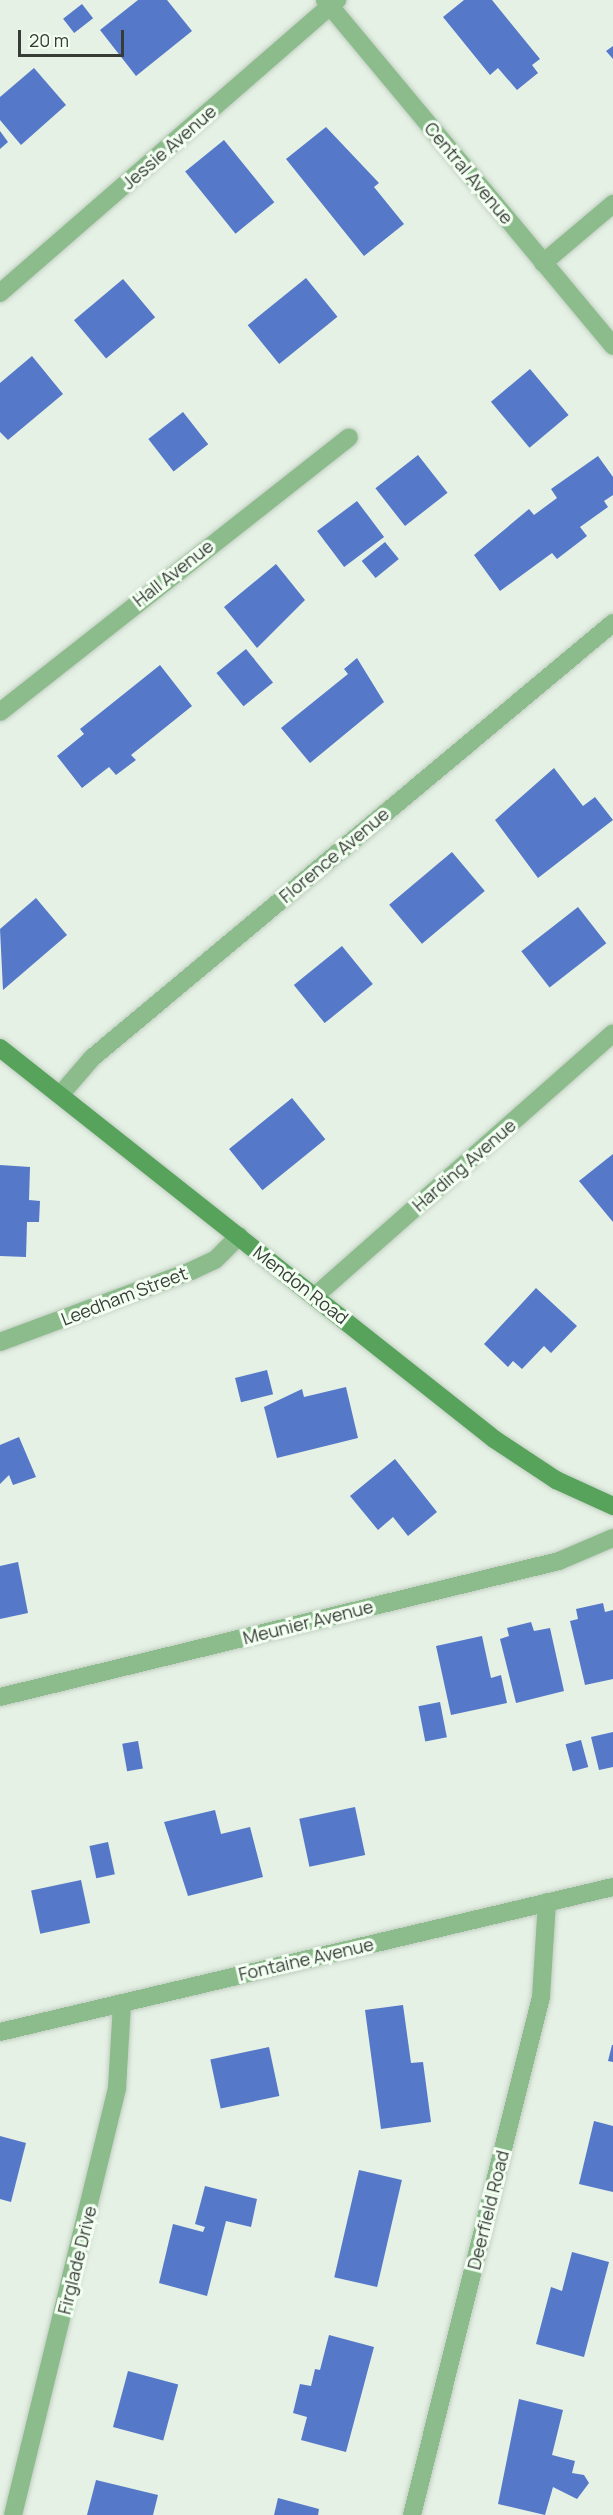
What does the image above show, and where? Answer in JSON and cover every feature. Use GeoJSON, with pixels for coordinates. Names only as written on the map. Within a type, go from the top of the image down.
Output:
{"type":"FeatureCollection","features":[{"type":"Feature","properties":{"kind":"street","name":"Central Avenue"},"geometry":{"type":"LineString","coordinates":[[331,2],[613,346]]}},
{"type":"Feature","properties":{"kind":"street","name":"Jessie Avenue"},"geometry":{"type":"LineString","coordinates":[[0,293],[331,2]]}},
{"type":"Feature","properties":{"kind":"street"},"geometry":{"type":"LineString","coordinates":[[543,263],[613,204]]}},
{"type":"Feature","properties":{"kind":"street","name":"Hall Avenue"},"geometry":{"type":"LineString","coordinates":[[0,712],[349,437]]}},
{"type":"Feature","properties":{"kind":"street","name":"Florence Avenue"},"geometry":{"type":"LineString","coordinates":[[61,1094],[92,1058],[613,623]]}},
{"type":"Feature","properties":{"kind":"street","name":"Harding Avenue"},"geometry":{"type":"LineString","coordinates":[[315,1296],[613,1033]]}},
{"type":"Feature","properties":{"kind":"street","name":"Mendon Road"},"geometry":{"type":"LineString","coordinates":[[0,1048],[494,1439],[556,1480],[613,1506]]}},
{"type":"Feature","properties":{"kind":"street","name":"Leedham Street"},"geometry":{"type":"LineString","coordinates":[[0,1342],[199,1267],[240,1236]]}},
{"type":"Feature","properties":{"kind":"street","name":"Meunier Avenue"},"geometry":{"type":"LineString","coordinates":[[0,1697],[559,1561],[613,1538]]}},
{"type":"Feature","properties":{"kind":"street","name":"Fontaine Avenue"},"geometry":{"type":"LineString","coordinates":[[0,2032],[613,1887]]}},
{"type":"Feature","properties":{"kind":"street","name":"Deerfield Road"},"geometry":{"type":"LineString","coordinates":[[412,2515],[540,1997],[547,1902]]}},
{"type":"Feature","properties":{"kind":"street","name":"Firglade Drive"},"geometry":{"type":"LineString","coordinates":[[13,2515],[115,2098],[122,2003]]}},
{"type":"Feature","properties":{"kind":"building"},"geometry":{"type":"Polygon","coordinates":[[[138,0],[167,0],[192,31],[136,76],[100,30],[138,0]]]}},
{"type":"Feature","properties":{"kind":"building"},"geometry":{"type":"Polygon","coordinates":[[[464,0],[492,0],[540,59],[532,65],[538,73],[517,90],[498,68],[490,75],[443,17],[464,0]]]}},
{"type":"Feature","properties":{"kind":"building"},"geometry":{"type":"Polygon","coordinates":[[[82,4],[93,18],[74,33],[63,19],[82,4]]]}},
{"type":"Feature","properties":{"kind":"building"},"geometry":{"type":"Polygon","coordinates":[[[613,46],[613,59],[606,51],[613,46]]]}},
{"type":"Feature","properties":{"kind":"building"},"geometry":{"type":"Polygon","coordinates":[[[34,68],[66,105],[21,145],[0,120],[0,97],[34,68]]]}},
{"type":"Feature","properties":{"kind":"building"},"geometry":{"type":"Polygon","coordinates":[[[326,127],[379,183],[374,187],[404,224],[364,256],[286,159],[326,127]]]}},
{"type":"Feature","properties":{"kind":"building"},"geometry":{"type":"Polygon","coordinates":[[[0,131],[8,142],[0,149],[0,131]]]}},
{"type":"Feature","properties":{"kind":"building"},"geometry":{"type":"Polygon","coordinates":[[[224,140],[274,202],[235,234],[185,171],[224,140]]]}},
{"type":"Feature","properties":{"kind":"building"},"geometry":{"type":"Polygon","coordinates":[[[306,278],[337,317],[279,364],[248,325],[306,278]]]}},
{"type":"Feature","properties":{"kind":"building"},"geometry":{"type":"Polygon","coordinates":[[[123,279],[155,317],[106,358],[74,320],[123,279]]]}},
{"type":"Feature","properties":{"kind":"building"},"geometry":{"type":"Polygon","coordinates":[[[32,356],[63,394],[8,440],[0,432],[0,383],[32,356]]]}},
{"type":"Feature","properties":{"kind":"building"},"geometry":{"type":"Polygon","coordinates":[[[530,369],[569,415],[529,448],[491,402],[530,369]]]}},
{"type":"Feature","properties":{"kind":"building"},"geometry":{"type":"Polygon","coordinates":[[[183,412],[208,444],[174,471],[148,439],[183,412]]]}},
{"type":"Feature","properties":{"kind":"building"},"geometry":{"type":"Polygon","coordinates":[[[418,455],[448,493],[405,526],[375,488],[418,455]]]}},
{"type":"Feature","properties":{"kind":"building"},"geometry":{"type":"Polygon","coordinates":[[[598,456],[613,477],[613,495],[604,501],[608,507],[580,527],[587,536],[557,559],[552,553],[500,591],[474,555],[529,509],[534,515],[557,498],[551,489],[598,456]]]}},
{"type":"Feature","properties":{"kind":"building"},"geometry":{"type":"Polygon","coordinates":[[[357,501],[384,537],[344,567],[317,531],[357,501]]]}},
{"type":"Feature","properties":{"kind":"building"},"geometry":{"type":"Polygon","coordinates":[[[385,542],[399,559],[376,578],[362,561],[385,542]]]}},
{"type":"Feature","properties":{"kind":"building"},"geometry":{"type":"Polygon","coordinates":[[[276,564],[305,600],[257,648],[224,607],[276,564]]]}},
{"type":"Feature","properties":{"kind":"building"},"geometry":{"type":"Polygon","coordinates":[[[246,649],[273,682],[244,706],[216,673],[246,649]]]}},
{"type":"Feature","properties":{"kind":"building"},"geometry":{"type":"Polygon","coordinates":[[[357,658],[384,702],[310,763],[281,728],[348,674],[344,669],[357,658]]]}},
{"type":"Feature","properties":{"kind":"building"},"geometry":{"type":"Polygon","coordinates":[[[160,665],[192,706],[131,755],[136,760],[116,775],[109,767],[82,788],[57,756],[84,734],[80,729],[160,665]]]}},
{"type":"Feature","properties":{"kind":"building"},"geometry":{"type":"Polygon","coordinates":[[[554,768],[583,806],[595,797],[613,820],[538,878],[495,820],[554,768]]]}},
{"type":"Feature","properties":{"kind":"building"},"geometry":{"type":"Polygon","coordinates":[[[452,852],[485,891],[422,944],[389,905],[452,852]]]}},
{"type":"Feature","properties":{"kind":"building"},"geometry":{"type":"Polygon","coordinates":[[[36,898],[67,935],[3,990],[0,929],[36,898]]]}},
{"type":"Feature","properties":{"kind":"building"},"geometry":{"type":"Polygon","coordinates":[[[578,907],[606,943],[550,988],[521,951],[578,907]]]}},
{"type":"Feature","properties":{"kind":"building"},"geometry":{"type":"Polygon","coordinates":[[[342,946],[373,984],[325,1023],[294,985],[342,946]]]}},
{"type":"Feature","properties":{"kind":"building"},"geometry":{"type":"Polygon","coordinates":[[[292,1098],[325,1139],[262,1190],[229,1149],[292,1098]]]}},
{"type":"Feature","properties":{"kind":"building"},"geometry":{"type":"Polygon","coordinates":[[[613,1154],[613,1222],[579,1181],[613,1154]]]}},
{"type":"Feature","properties":{"kind":"building"},"geometry":{"type":"Polygon","coordinates":[[[0,1165],[30,1167],[29,1200],[40,1201],[39,1222],[27,1222],[26,1257],[0,1256],[0,1165]]]}},
{"type":"Feature","properties":{"kind":"building"},"geometry":{"type":"Polygon","coordinates":[[[536,1288],[577,1326],[551,1353],[544,1346],[522,1369],[513,1361],[508,1367],[484,1344],[536,1288]]]}},
{"type":"Feature","properties":{"kind":"building"},"geometry":{"type":"Polygon","coordinates":[[[267,1370],[273,1394],[241,1402],[235,1378],[267,1370]]]}},
{"type":"Feature","properties":{"kind":"building"},"geometry":{"type":"Polygon","coordinates":[[[346,1387],[358,1438],[277,1458],[264,1407],[302,1389],[304,1397],[346,1387]]]}},
{"type":"Feature","properties":{"kind":"building"},"geometry":{"type":"Polygon","coordinates":[[[19,1437],[36,1477],[13,1485],[9,1475],[0,1484],[0,1445],[19,1437]]]}},
{"type":"Feature","properties":{"kind":"building"},"geometry":{"type":"Polygon","coordinates":[[[395,1459],[437,1512],[408,1536],[393,1517],[378,1530],[350,1496],[395,1459]]]}},
{"type":"Feature","properties":{"kind":"building"},"geometry":{"type":"Polygon","coordinates":[[[18,1562],[28,1613],[0,1619],[0,1566],[18,1562]]]}},
{"type":"Feature","properties":{"kind":"building"},"geometry":{"type":"Polygon","coordinates":[[[603,1603],[605,1612],[613,1610],[613,1679],[585,1685],[570,1621],[578,1619],[576,1609],[603,1603]]]}},
{"type":"Feature","properties":{"kind":"building"},"geometry":{"type":"Polygon","coordinates":[[[531,1622],[534,1631],[550,1628],[564,1691],[516,1703],[500,1639],[509,1636],[507,1628],[531,1622]]]}},
{"type":"Feature","properties":{"kind":"building"},"geometry":{"type":"Polygon","coordinates":[[[482,1636],[491,1678],[501,1675],[507,1703],[451,1715],[436,1646],[482,1636]]]}},
{"type":"Feature","properties":{"kind":"building"},"geometry":{"type":"Polygon","coordinates":[[[440,1702],[447,1737],[425,1742],[418,1706],[440,1702]]]}},
{"type":"Feature","properties":{"kind":"building"},"geometry":{"type":"Polygon","coordinates":[[[613,1732],[613,1767],[599,1770],[591,1737],[613,1732]]]}},
{"type":"Feature","properties":{"kind":"building"},"geometry":{"type":"Polygon","coordinates":[[[581,1740],[588,1767],[573,1771],[566,1744],[581,1740]]]}},
{"type":"Feature","properties":{"kind":"building"},"geometry":{"type":"Polygon","coordinates":[[[138,1741],[143,1769],[127,1771],[122,1744],[138,1741]]]}},
{"type":"Feature","properties":{"kind":"building"},"geometry":{"type":"Polygon","coordinates":[[[355,1807],[365,1855],[309,1867],[299,1819],[355,1807]]]}},
{"type":"Feature","properties":{"kind":"building"},"geometry":{"type":"Polygon","coordinates":[[[215,1810],[221,1834],[250,1827],[263,1877],[188,1896],[164,1822],[215,1810]]]}},
{"type":"Feature","properties":{"kind":"building"},"geometry":{"type":"Polygon","coordinates":[[[108,1842],[115,1874],[96,1878],[89,1846],[108,1842]]]}},
{"type":"Feature","properties":{"kind":"building"},"geometry":{"type":"Polygon","coordinates":[[[81,1880],[90,1923],[40,1934],[31,1891],[81,1880]]]}},
{"type":"Feature","properties":{"kind":"building"},"geometry":{"type":"Polygon","coordinates":[[[403,2005],[411,2063],[423,2062],[431,2122],[381,2129],[365,2010],[403,2005]]]}},
{"type":"Feature","properties":{"kind":"building"},"geometry":{"type":"Polygon","coordinates":[[[613,2045],[613,2062],[608,2061],[613,2045]]]}},
{"type":"Feature","properties":{"kind":"building"},"geometry":{"type":"Polygon","coordinates":[[[269,2047],[279,2096],[221,2108],[210,2059],[269,2047]]]}},
{"type":"Feature","properties":{"kind":"building"},"geometry":{"type":"Polygon","coordinates":[[[594,2121],[613,2126],[613,2192],[579,2184],[594,2121]]]}},
{"type":"Feature","properties":{"kind":"building"},"geometry":{"type":"Polygon","coordinates":[[[0,2136],[26,2143],[11,2202],[0,2199],[0,2136]]]}},
{"type":"Feature","properties":{"kind":"building"},"geometry":{"type":"Polygon","coordinates":[[[359,2170],[402,2180],[377,2287],[334,2277],[359,2170]]]}},
{"type":"Feature","properties":{"kind":"building"},"geometry":{"type":"Polygon","coordinates":[[[205,2186],[257,2199],[251,2227],[226,2221],[207,2296],[159,2283],[173,2224],[203,2232],[205,2227],[195,2224],[205,2186]]]}},
{"type":"Feature","properties":{"kind":"building"},"geometry":{"type":"Polygon","coordinates":[[[572,2252],[609,2262],[584,2357],[536,2344],[551,2287],[562,2291],[572,2252]]]}},
{"type":"Feature","properties":{"kind":"building"},"geometry":{"type":"Polygon","coordinates":[[[329,2335],[374,2347],[346,2452],[301,2440],[307,2417],[293,2413],[300,2384],[311,2386],[315,2369],[320,2370],[329,2335]]]}},
{"type":"Feature","properties":{"kind":"building"},"geometry":{"type":"Polygon","coordinates":[[[128,2371],[178,2384],[163,2440],[113,2427],[128,2371]]]}},
{"type":"Feature","properties":{"kind":"building"},"geometry":{"type":"Polygon","coordinates":[[[519,2399],[563,2410],[552,2455],[575,2461],[572,2473],[584,2475],[589,2483],[577,2499],[553,2487],[545,2515],[498,2504],[519,2399]]]}},
{"type":"Feature","properties":{"kind":"building"},"geometry":{"type":"Polygon","coordinates":[[[96,2480],[158,2495],[153,2515],[87,2515],[96,2480]]]}},
{"type":"Feature","properties":{"kind":"building"},"geometry":{"type":"Polygon","coordinates":[[[278,2498],[319,2509],[318,2515],[274,2515],[278,2498]]]}}]}
